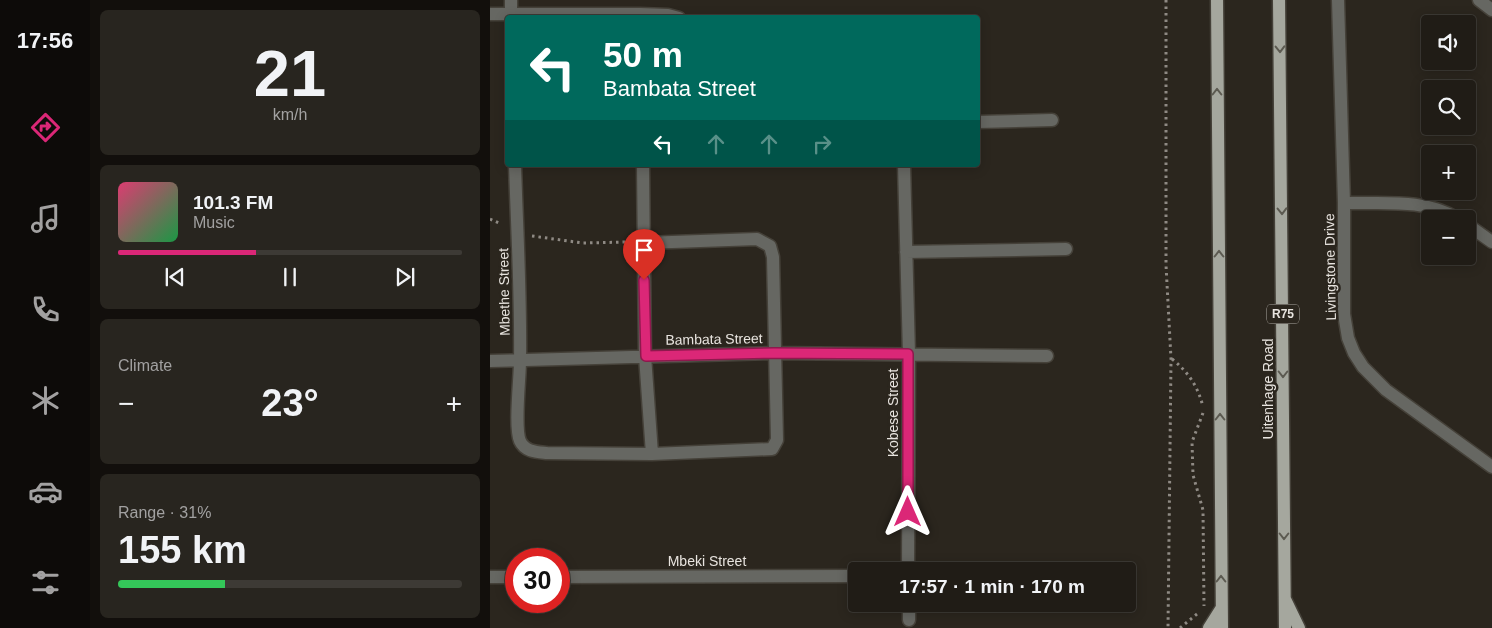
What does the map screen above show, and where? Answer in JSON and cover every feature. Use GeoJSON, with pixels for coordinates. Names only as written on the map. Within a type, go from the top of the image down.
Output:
{"type":"FeatureCollection","features":[{"type":"Feature","properties":{"kind":"main road"},"geometry":{"type":"LineString","coordinates":[[1217,0],[1222,628]]}},
{"type":"Feature","properties":{"kind":"main road","name":"Uitenhage Road"},"geometry":{"type":"LineString","coordinates":[[1279,0],[1285,628]]}},
{"type":"Feature","properties":{"kind":"main road"},"geometry":{"type":"LineString","coordinates":[[1284,596],[1299,628]]}},
{"type":"Feature","properties":{"kind":"main road"},"geometry":{"type":"LineString","coordinates":[[1209,628],[1222,608]]}},
{"type":"Feature","properties":{"kind":"street"},"geometry":{"type":"LineString","coordinates":[[511,0],[511,15]]}},
{"type":"Feature","properties":{"kind":"street","name":"Livingstone Drive"},"geometry":{"type":"LineString","coordinates":[[1338,0],[1344,203],[1344,314],[1354,353],[1386,390],[1492,467]]}},
{"type":"Feature","properties":{"kind":"street"},"geometry":{"type":"LineString","coordinates":[[1480,0],[1492,10]]}},
{"type":"Feature","properties":{"kind":"street"},"geometry":{"type":"LineString","coordinates":[[490,14],[505,15]]}},
{"type":"Feature","properties":{"kind":"street"},"geometry":{"type":"LineString","coordinates":[[980,122],[1052,120]]}},
{"type":"Feature","properties":{"kind":"street","name":"Mbethe Street"},"geometry":{"type":"LineString","coordinates":[[515,167],[520,359],[519,440],[527,449],[546,453],[652,454],[772,449],[777,440],[774,353]]}},
{"type":"Feature","properties":{"kind":"street"},"geometry":{"type":"LineString","coordinates":[[643,167],[646,356],[652,454]]}},
{"type":"Feature","properties":{"kind":"street","name":"Kobese Street"},"geometry":{"type":"LineString","coordinates":[[904,167],[908,354],[908,562]]}},
{"type":"Feature","properties":{"kind":"street"},"geometry":{"type":"LineString","coordinates":[[1344,203],[1433,207],[1442,210]]}},
{"type":"Feature","properties":{"kind":"street"},"geometry":{"type":"LineString","coordinates":[[1476,231],[1492,242]]}},
{"type":"Feature","properties":{"kind":"street"},"geometry":{"type":"LineString","coordinates":[[644,243],[741,240],[766,242],[770,246],[773,257],[774,353]]}},
{"type":"Feature","properties":{"kind":"street"},"geometry":{"type":"LineString","coordinates":[[906,252],[1066,249]]}},
{"type":"Feature","properties":{"kind":"street","name":"Bambata Street"},"geometry":{"type":"LineString","coordinates":[[490,361],[774,353],[1047,356]]}},
{"type":"Feature","properties":{"kind":"street","name":"Mbeki Street"},"geometry":{"type":"LineString","coordinates":[[570,577],[848,576]]}},
{"type":"Feature","properties":{"kind":"street"},"geometry":{"type":"LineString","coordinates":[[490,577],[505,577]]}},
{"type":"Feature","properties":{"kind":"street"},"geometry":{"type":"LineString","coordinates":[[908,612],[909,620]]}},
{"type":"Feature","properties":{"kind":"path"},"geometry":{"type":"LineString","coordinates":[[1166,0],[1166,264],[1171,359],[1168,628]]}},
{"type":"Feature","properties":{"kind":"path"},"geometry":{"type":"LineString","coordinates":[[517,231],[555,241],[583,244],[644,243]]}},
{"type":"Feature","properties":{"kind":"path"},"geometry":{"type":"LineString","coordinates":[[1171,359],[1190,377],[1199,391],[1203,407],[1203,416],[1192,442],[1193,475],[1203,510],[1204,608],[1180,628]]}},
{"type":"Feature","properties":{"kind":"route"},"geometry":{"type":"LineString","coordinates":[[644,280],[646,356],[774,353],[908,354],[908,512]]}}]}
